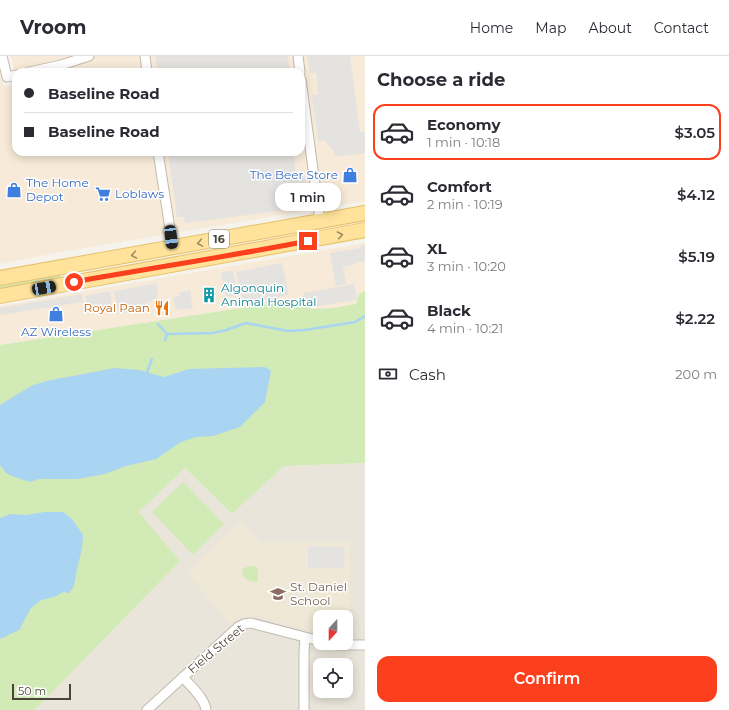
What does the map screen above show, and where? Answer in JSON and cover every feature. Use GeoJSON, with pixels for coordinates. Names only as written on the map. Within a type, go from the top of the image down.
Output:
{"type":"FeatureCollection","features":[{"type":"Feature","properties":{"kind":"main road","name":"16"},"geometry":{"type":"LineString","coordinates":[[0,278],[364,213]]}},
{"type":"Feature","properties":{"kind":"main road","name":"16"},"geometry":{"type":"LineString","coordinates":[[0,296],[174,264],[246,253],[365,230]]}},
{"type":"Feature","properties":{"kind":"main road"},"geometry":{"type":"LineString","coordinates":[[172,248],[174,264]]}},
{"type":"Feature","properties":{"kind":"street"},"geometry":{"type":"LineString","coordinates":[[2,56],[7,77],[12,76]]}},
{"type":"Feature","properties":{"kind":"street"},"geometry":{"type":"LineString","coordinates":[[47,68],[88,56]]}},
{"type":"Feature","properties":{"kind":"street"},"geometry":{"type":"LineString","coordinates":[[145,56],[146,68]]}},
{"type":"Feature","properties":{"kind":"street"},"geometry":{"type":"LineString","coordinates":[[298,56],[300,68]]}},
{"type":"Feature","properties":{"kind":"street"},"geometry":{"type":"LineString","coordinates":[[305,110],[320,221]]}},
{"type":"Feature","properties":{"kind":"street"},"geometry":{"type":"LineString","coordinates":[[159,156],[172,248]]}},
{"type":"Feature","properties":{"kind":"street","name":"Field Street"},"geometry":{"type":"LineString","coordinates":[[147,710],[238,627],[244,624],[251,623],[313,640]]}},
{"type":"Feature","properties":{"kind":"street"},"geometry":{"type":"LineString","coordinates":[[304,710],[305,638]]}},
{"type":"Feature","properties":{"kind":"street"},"geometry":{"type":"LineString","coordinates":[[353,645],[365,645]]}},
{"type":"Feature","properties":{"kind":"street"},"geometry":{"type":"LineString","coordinates":[[183,677],[202,700],[206,706],[206,710]]}},
{"type":"Feature","properties":{"kind":"shaded area"},"geometry":{"type":"Polygon","coordinates":[[[11,56],[365,56],[365,201],[55,253],[0,264],[0,75],[4,86],[12,86],[12,156],[305,156],[305,68],[14,68],[11,56]]]}},
{"type":"Feature","properties":{"kind":"shaded area"},"geometry":{"type":"Polygon","coordinates":[[[155,56],[288,56],[290,68],[157,68],[155,56]]]}},
{"type":"Feature","properties":{"kind":"shaded area"},"geometry":{"type":"Polygon","coordinates":[[[307,56],[350,56],[360,132],[365,132],[365,153],[335,157],[334,152],[325,141],[318,141],[312,95],[318,94],[316,73],[310,73],[307,56]]]}},
{"type":"Feature","properties":{"kind":"shaded area"},"geometry":{"type":"Polygon","coordinates":[[[169,156],[294,156],[296,177],[305,176],[308,201],[302,201],[303,208],[185,223],[184,217],[177,217],[169,156]]]}},
{"type":"Feature","properties":{"kind":"shaded area"},"geometry":{"type":"Polygon","coordinates":[[[365,243],[365,291],[359,294],[357,304],[334,308],[313,309],[287,301],[0,345],[0,306],[365,243]]]}},
{"type":"Feature","properties":{"kind":"shaded area"},"geometry":{"type":"Polygon","coordinates":[[[361,245],[365,245],[365,261],[343,267],[346,284],[336,286],[330,253],[360,248],[361,245]]]}},
{"type":"Feature","properties":{"kind":"shaded area"},"geometry":{"type":"Polygon","coordinates":[[[282,263],[289,295],[243,304],[236,272],[282,263]]]}},
{"type":"Feature","properties":{"kind":"shaded area"},"geometry":{"type":"Polygon","coordinates":[[[233,271],[237,291],[233,296],[226,297],[221,272],[233,271]]]}},
{"type":"Feature","properties":{"kind":"shaded area"},"geometry":{"type":"Polygon","coordinates":[[[157,283],[158,297],[147,303],[147,308],[118,314],[114,291],[157,283]]]}},
{"type":"Feature","properties":{"kind":"shaded area"},"geometry":{"type":"Polygon","coordinates":[[[354,284],[357,296],[356,300],[314,307],[305,303],[303,293],[354,284]]]}},
{"type":"Feature","properties":{"kind":"shaded area"},"geometry":{"type":"Polygon","coordinates":[[[190,290],[193,308],[176,310],[173,297],[180,296],[179,292],[190,290]]]}},
{"type":"Feature","properties":{"kind":"shaded area"},"geometry":{"type":"Polygon","coordinates":[[[110,291],[112,305],[88,309],[85,296],[110,291]]]}},
{"type":"Feature","properties":{"kind":"shaded area"},"geometry":{"type":"Polygon","coordinates":[[[82,294],[83,302],[0,315],[0,308],[82,294]]]}},
{"type":"Feature","properties":{"kind":"shaded area"},"geometry":{"type":"Polygon","coordinates":[[[365,463],[365,710],[35,710],[180,561],[139,512],[185,468],[232,514],[284,466],[365,463]]]}},
{"type":"Feature","properties":{"kind":"shaded area","name":"St. Daniel School"},"geometry":{"type":"Polygon","coordinates":[[[240,521],[262,543],[350,542],[349,610],[313,610],[313,631],[256,616],[242,617],[230,624],[188,573],[240,521]]]}},
{"type":"Feature","properties":{"kind":"shaded area"},"geometry":{"type":"Polygon","coordinates":[[[308,546],[345,547],[344,568],[308,568],[308,546]]]}},
{"type":"Feature","properties":{"kind":"green space"},"geometry":{"type":"Polygon","coordinates":[[[60,275],[61,279],[0,291],[0,286],[60,275]]]}},
{"type":"Feature","properties":{"kind":"green space"},"geometry":{"type":"Polygon","coordinates":[[[365,291],[365,463],[284,466],[232,514],[185,468],[139,512],[180,561],[35,710],[0,710],[0,345],[287,301],[313,309],[334,308],[356,304],[359,294],[365,291]]]}},
{"type":"Feature","properties":{"kind":"green space"},"geometry":{"type":"Polygon","coordinates":[[[183,482],[224,524],[193,555],[152,512],[183,482]]]}},
{"type":"Feature","properties":{"kind":"green space"},"geometry":{"type":"Polygon","coordinates":[[[256,566],[258,569],[258,581],[252,582],[247,580],[243,575],[242,569],[256,566]]]}},
{"type":"Feature","properties":{"kind":"water"},"geometry":{"type":"Polygon","coordinates":[[[265,367],[271,371],[265,402],[240,427],[213,436],[196,437],[181,442],[156,459],[126,466],[105,474],[77,479],[39,479],[30,482],[6,473],[0,465],[0,405],[31,386],[46,381],[115,368],[139,370],[164,377],[189,369],[265,367]]]}},
{"type":"Feature","properties":{"kind":"water"},"geometry":{"type":"Polygon","coordinates":[[[45,512],[63,512],[72,519],[83,535],[82,548],[74,586],[69,593],[63,592],[54,597],[41,600],[31,608],[19,630],[0,639],[0,518],[11,514],[26,515],[45,512]]]}},
{"type":"Feature","properties":{"kind":"waterway"},"geometry":{"type":"LineString","coordinates":[[158,324],[167,334],[213,333],[246,323],[288,331],[305,330],[355,322],[365,316]]}},
{"type":"Feature","properties":{"kind":"waterway"},"geometry":{"type":"LineString","coordinates":[[165,340],[167,334]]}},
{"type":"Feature","properties":{"kind":"waterway"},"geometry":{"type":"LineString","coordinates":[[147,372],[152,359]]}},
{"type":"Feature","properties":{"kind":"place","name":"The Beer Store"},"geometry":{"type":"Point","coordinates":[350,175]}},
{"type":"Feature","properties":{"kind":"place","name":"The Home Depot"},"geometry":{"type":"Point","coordinates":[14,190]}},
{"type":"Feature","properties":{"kind":"place","name":"Loblaws"},"geometry":{"type":"Point","coordinates":[103,194]}},
{"type":"Feature","properties":{"kind":"place","name":"Algonquin Animal Hospital"},"geometry":{"type":"Point","coordinates":[209,295]}},
{"type":"Feature","properties":{"kind":"place","name":"Royal Paan"},"geometry":{"type":"Point","coordinates":[162,308]}},
{"type":"Feature","properties":{"kind":"place","name":"AZ Wireless"},"geometry":{"type":"Point","coordinates":[56,314]}},
{"type":"Feature","properties":{"kind":"place","name":"St. Daniel School"},"geometry":{"type":"Point","coordinates":[278,594]}},
{"type":"Feature","properties":{"kind":"route"},"geometry":{"type":"LineString","coordinates":[[74,282],[308,241]]}}]}
